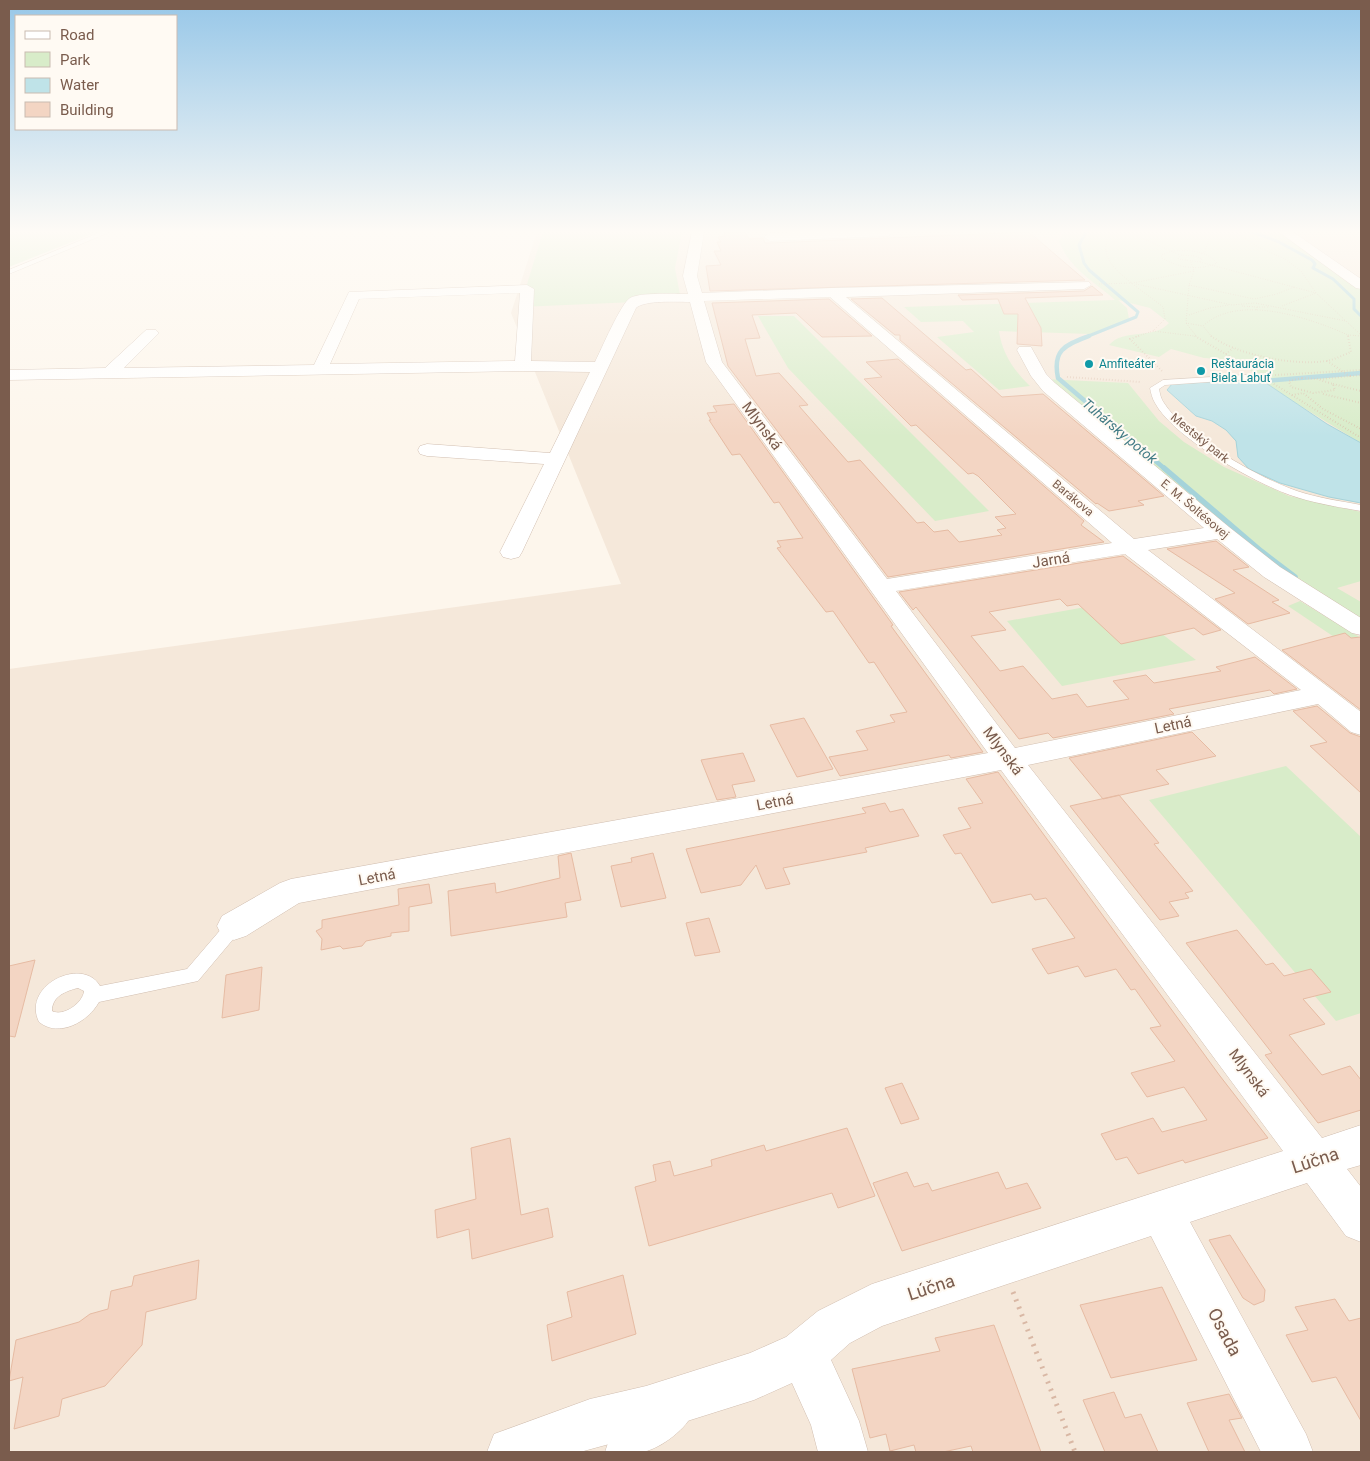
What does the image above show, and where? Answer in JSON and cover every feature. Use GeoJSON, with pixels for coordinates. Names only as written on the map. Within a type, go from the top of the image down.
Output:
{"type":"FeatureCollection","features":[{"type":"Feature","properties":{"kind":"street"},"geometry":{"type":"LineString","coordinates":[[320,370],[352,300]]}},
{"type":"Feature","properties":{"kind":"street"},"geometry":{"type":"LineString","coordinates":[[523,366],[526,300]]}},
{"type":"Feature","properties":{"kind":"street"},"geometry":{"type":"LineString","coordinates":[[512,552],[630,306],[635,302],[644,300]]}},
{"type":"Feature","properties":{"kind":"street","name":"Mlynská"},"geometry":{"type":"LineString","coordinates":[[696,300],[714,362],[1008,759],[1361,1221]]}},
{"type":"Feature","properties":{"kind":"street","name":"Barákova"},"geometry":{"type":"LineString","coordinates":[[842,300],[1130,547],[1323,694],[1361,726]]}},
{"type":"Feature","properties":{"kind":"street"},"geometry":{"type":"LineString","coordinates":[[110,373],[151,332]]}},
{"type":"Feature","properties":{"kind":"street","name":"E. M. Šoltésovej"},"geometry":{"type":"LineString","coordinates":[[1025,350],[1039,376],[1049,386],[1221,532],[1272,572],[1361,628]]}},
{"type":"Feature","properties":{"kind":"street"},"geometry":{"type":"LineString","coordinates":[[9,375],[523,366],[601,367]]}},
{"type":"Feature","properties":{"kind":"street"},"geometry":{"type":"LineString","coordinates":[[427,450],[556,459]]}},
{"type":"Feature","properties":{"kind":"street","name":"Jarná"},"geometry":{"type":"LineString","coordinates":[[880,587],[1221,532]]}},
{"type":"Feature","properties":{"kind":"street","name":"Letná"},"geometry":{"type":"LineString","coordinates":[[234,926],[291,892],[1008,759],[1323,694]]}},
{"type":"Feature","properties":{"kind":"street","name":"Lúčna"},"geometry":{"type":"LineString","coordinates":[[512,1452],[590,1424],[646,1410],[754,1376],[803,1354],[834,1327],[872,1307],[1361,1145]]}},
{"type":"Feature","properties":{"kind":"street","name":"Osada"},"geometry":{"type":"LineString","coordinates":[[1161,1212],[1288,1452]]}},
{"type":"Feature","properties":{"kind":"street"},"geometry":{"type":"LineString","coordinates":[[803,1354],[835,1421],[843,1452]]}},
{"type":"Feature","properties":{"kind":"lane"},"geometry":{"type":"LineString","coordinates":[[1163,383],[1262,376]]}},
{"type":"Feature","properties":{"kind":"lane","name":"Mestský park"},"geometry":{"type":"LineString","coordinates":[[1163,383],[1154,388],[1154,395],[1173,419],[1230,463],[1260,479],[1293,492],[1361,508]]}},
{"type":"Feature","properties":{"kind":"lane"},"geometry":{"type":"LineString","coordinates":[[94,995],[192,976],[234,926]]}},
{"type":"Feature","properties":{"kind":"lane"},"geometry":{"type":"LineString","coordinates":[[617,1452],[660,1432],[709,1391]]}},
{"type":"Feature","properties":{"kind":"path"},"geometry":{"type":"LineString","coordinates":[[1068,377],[1163,383],[1166,376],[1156,362],[1137,348],[1130,339],[1153,331],[1165,319],[1163,307],[1154,300]]}},
{"type":"Feature","properties":{"kind":"path"},"geometry":{"type":"LineString","coordinates":[[1189,300],[1186,323],[1195,336]]}},
{"type":"Feature","properties":{"kind":"path"},"geometry":{"type":"LineString","coordinates":[[1211,300],[1305,317],[1322,322],[1348,335],[1361,336]]}},
{"type":"Feature","properties":{"kind":"path"},"geometry":{"type":"LineString","coordinates":[[1203,326],[1211,317],[1227,312],[1281,307],[1298,300]]}},
{"type":"Feature","properties":{"kind":"path"},"geometry":{"type":"LineString","coordinates":[[1324,300],[1361,336]]}},
{"type":"Feature","properties":{"kind":"path"},"geometry":{"type":"LineString","coordinates":[[1188,315],[1210,308],[1255,303],[1346,321]]}},
{"type":"Feature","properties":{"kind":"path"},"geometry":{"type":"LineString","coordinates":[[1186,323],[1203,326],[1212,337],[1233,348],[1277,360],[1326,361],[1351,352],[1348,335]]}},
{"type":"Feature","properties":{"kind":"path"},"geometry":{"type":"LineString","coordinates":[[1153,331],[1195,336],[1262,376],[1361,370]]}},
{"type":"Feature","properties":{"kind":"path"},"geometry":{"type":"LineString","coordinates":[[1226,354],[1233,348]]}},
{"type":"Feature","properties":{"kind":"path"},"geometry":{"type":"LineString","coordinates":[[1326,361],[1349,376]]}},
{"type":"Feature","properties":{"kind":"path"},"geometry":{"type":"LineString","coordinates":[[1361,376],[1317,379],[1302,378],[1289,381],[1291,387],[1303,393],[1323,409],[1361,428]]}},
{"type":"Feature","properties":{"kind":"path"},"geometry":{"type":"LineString","coordinates":[[1317,379],[1361,391]]}},
{"type":"Feature","properties":{"kind":"path"},"geometry":{"type":"LineString","coordinates":[[1274,384],[1361,438]]}},
{"type":"Feature","properties":{"kind":"path"},"geometry":{"type":"LineString","coordinates":[[1323,394],[1335,390],[1333,384]]}},
{"type":"Feature","properties":{"kind":"path"},"geometry":{"type":"LineString","coordinates":[[1291,395],[1303,393],[1323,394],[1361,403]]}},
{"type":"Feature","properties":{"kind":"path"},"geometry":{"type":"LineString","coordinates":[[1002,1264],[1075,1452]]}},
{"type":"Feature","properties":{"kind":"shaded area"},"geometry":{"type":"Polygon","coordinates":[[[515,300],[1361,300],[1361,1452],[9,1452],[9,669],[621,584],[511,313],[515,300]]]}},
{"type":"Feature","properties":{"kind":"green space"},"geometry":{"type":"Polygon","coordinates":[[[522,300],[677,300],[520,307],[522,300]]]}},
{"type":"Feature","properties":{"kind":"green space"},"geometry":{"type":"Polygon","coordinates":[[[1118,300],[1127,308],[1129,319],[1090,334],[999,331],[1003,347],[1010,361],[1030,386],[999,390],[937,337],[974,332],[963,321],[921,322],[904,307],[1118,300]]]}},
{"type":"Feature","properties":{"kind":"green space"},"geometry":{"type":"Polygon","coordinates":[[[1119,300],[1361,300],[1361,443],[1260,379],[1239,360],[1204,358],[1171,349],[1159,357],[1109,345],[1123,337],[1155,331],[1169,323],[1150,308],[1119,300]]]}},
{"type":"Feature","properties":{"kind":"green space"},"geometry":{"type":"Polygon","coordinates":[[[758,316],[794,316],[989,511],[935,521],[788,368],[758,316]]]}},
{"type":"Feature","properties":{"kind":"green space"},"geometry":{"type":"Polygon","coordinates":[[[1044,379],[1128,383],[1159,421],[1184,442],[1224,467],[1289,496],[1361,512],[1361,581],[1337,588],[1361,602],[1361,626],[1278,576],[1044,379]]]}},
{"type":"Feature","properties":{"kind":"green space"},"geometry":{"type":"Polygon","coordinates":[[[1119,601],[1196,660],[1062,686],[1007,621],[1119,601]]]}},
{"type":"Feature","properties":{"kind":"green space"},"geometry":{"type":"Polygon","coordinates":[[[1300,601],[1361,638],[1361,655],[1288,606],[1300,601]]]}},
{"type":"Feature","properties":{"kind":"green space"},"geometry":{"type":"Polygon","coordinates":[[[1286,766],[1361,837],[1361,1013],[1336,1021],[1149,800],[1286,766]]]}},
{"type":"Feature","properties":{"kind":"water"},"geometry":{"type":"Polygon","coordinates":[[[1260,379],[1327,424],[1361,443],[1361,503],[1329,497],[1280,483],[1249,469],[1238,457],[1236,441],[1226,430],[1212,421],[1196,416],[1167,390],[1172,384],[1260,379]]]}},
{"type":"Feature","properties":{"kind":"building"},"geometry":{"type":"Polygon","coordinates":[[[830,300],[872,336],[822,337],[796,313],[752,315],[760,338],[745,339],[756,376],[779,373],[808,405],[799,406],[848,462],[860,460],[917,523],[924,522],[934,532],[948,530],[959,542],[1002,535],[997,530],[1006,528],[995,517],[1016,514],[978,476],[973,473],[968,474],[916,425],[911,426],[864,379],[882,377],[866,362],[898,359],[1084,521],[1081,525],[1104,542],[888,577],[728,366],[712,303],[830,300]]]}},
{"type":"Feature","properties":{"kind":"building"},"geometry":{"type":"Polygon","coordinates":[[[852,300],[885,300],[966,370],[971,369],[1002,397],[1043,394],[1164,496],[1138,501],[1144,505],[1109,511],[1096,504],[900,340],[900,335],[895,335],[852,300]]]}},
{"type":"Feature","properties":{"kind":"building"},"geometry":{"type":"Polygon","coordinates":[[[998,300],[1026,300],[1041,328],[1042,346],[1017,344],[1018,314],[1004,314],[998,300]]]}},
{"type":"Feature","properties":{"kind":"building"},"geometry":{"type":"Polygon","coordinates":[[[734,404],[893,625],[891,626],[983,752],[951,758],[949,755],[840,776],[829,757],[868,750],[856,731],[895,722],[890,715],[907,712],[874,662],[869,663],[833,611],[826,612],[777,548],[781,547],[777,541],[803,538],[779,502],[774,503],[740,454],[732,455],[709,420],[711,420],[707,413],[717,412],[713,406],[734,404]]]}},
{"type":"Feature","properties":{"kind":"building"},"geometry":{"type":"Polygon","coordinates":[[[1216,541],[1249,567],[1233,570],[1279,600],[1272,602],[1290,613],[1248,624],[1215,599],[1235,593],[1167,549],[1216,541]]]}},
{"type":"Feature","properties":{"kind":"building"},"geometry":{"type":"Polygon","coordinates":[[[1123,556],[1221,630],[1203,635],[1194,628],[1121,644],[1078,604],[1067,606],[1060,599],[989,612],[1006,630],[971,636],[1000,671],[1023,666],[1052,699],[1077,694],[1087,707],[1129,699],[1113,681],[1146,675],[1154,683],[1221,671],[1216,667],[1255,657],[1297,689],[1274,694],[1270,690],[1169,709],[1174,714],[1053,738],[1048,733],[1019,739],[916,607],[913,610],[899,592],[1123,556]]]}},
{"type":"Feature","properties":{"kind":"building"},"geometry":{"type":"Polygon","coordinates":[[[1345,633],[1351,638],[1361,637],[1361,710],[1282,650],[1345,633]]]}},
{"type":"Feature","properties":{"kind":"building"},"geometry":{"type":"Polygon","coordinates":[[[1317,706],[1350,733],[1361,737],[1361,793],[1310,746],[1327,742],[1293,711],[1317,706]]]}},
{"type":"Feature","properties":{"kind":"building"},"geometry":{"type":"Polygon","coordinates":[[[804,718],[833,769],[797,777],[770,725],[804,718]]]}},
{"type":"Feature","properties":{"kind":"building"},"geometry":{"type":"Polygon","coordinates":[[[1192,732],[1216,756],[1156,770],[1169,784],[1103,799],[1069,758],[1192,732]]]}},
{"type":"Feature","properties":{"kind":"building"},"geometry":{"type":"Polygon","coordinates":[[[743,753],[755,781],[732,785],[736,797],[717,800],[701,760],[743,753]]]}},
{"type":"Feature","properties":{"kind":"building"},"geometry":{"type":"Polygon","coordinates":[[[998,772],[1220,1076],[1268,1138],[1185,1163],[1183,1160],[1138,1174],[1127,1157],[1116,1160],[1101,1134],[1153,1118],[1162,1132],[1207,1120],[1184,1087],[1147,1097],[1131,1073],[1175,1061],[1150,1028],[1161,1026],[1135,989],[1131,990],[1116,969],[1085,977],[1078,966],[1048,974],[1032,949],[1075,938],[1046,898],[1035,900],[1031,894],[992,903],[961,853],[955,854],[943,835],[971,828],[958,808],[983,803],[966,779],[998,772]]]}},
{"type":"Feature","properties":{"kind":"building"},"geometry":{"type":"Polygon","coordinates":[[[1119,795],[1159,843],[1154,844],[1193,891],[1185,893],[1189,898],[1169,902],[1179,916],[1160,920],[1070,806],[1119,795]]]}},
{"type":"Feature","properties":{"kind":"building"},"geometry":{"type":"Polygon","coordinates":[[[885,803],[890,812],[903,809],[919,836],[865,848],[867,852],[783,868],[790,884],[766,889],[756,865],[741,885],[701,893],[686,849],[866,813],[862,808],[885,803]]]}},
{"type":"Feature","properties":{"kind":"building"},"geometry":{"type":"Polygon","coordinates":[[[571,853],[581,900],[565,903],[567,917],[451,936],[448,891],[495,883],[496,893],[560,878],[558,856],[571,853]]]}},
{"type":"Feature","properties":{"kind":"building"},"geometry":{"type":"Polygon","coordinates":[[[653,853],[666,898],[621,907],[611,866],[632,862],[631,858],[653,853]]]}},
{"type":"Feature","properties":{"kind":"building"},"geometry":{"type":"Polygon","coordinates":[[[429,884],[432,903],[409,907],[409,931],[391,933],[391,936],[366,941],[362,946],[343,949],[340,946],[321,950],[322,939],[316,931],[322,928],[322,920],[399,905],[398,889],[429,884]]]}},
{"type":"Feature","properties":{"kind":"building"},"geometry":{"type":"Polygon","coordinates":[[[709,918],[720,952],[695,956],[686,923],[709,918]]]}},
{"type":"Feature","properties":{"kind":"building"},"geometry":{"type":"Polygon","coordinates":[[[1237,930],[1266,965],[1273,963],[1284,976],[1311,969],[1331,992],[1303,999],[1325,1024],[1289,1035],[1322,1075],[1350,1066],[1361,1080],[1361,1110],[1318,1123],[1265,1055],[1272,1053],[1186,943],[1237,930]]]}},
{"type":"Feature","properties":{"kind":"building"},"geometry":{"type":"Polygon","coordinates":[[[35,960],[15,1037],[9,1036],[9,966],[35,960]]]}},
{"type":"Feature","properties":{"kind":"building"},"geometry":{"type":"Polygon","coordinates":[[[262,967],[259,1010],[222,1018],[226,975],[262,967]]]}},
{"type":"Feature","properties":{"kind":"building"},"geometry":{"type":"Polygon","coordinates":[[[902,1083],[919,1119],[901,1124],[885,1088],[902,1083]]]}},
{"type":"Feature","properties":{"kind":"building"},"geometry":{"type":"Polygon","coordinates":[[[847,1128],[875,1196],[838,1208],[832,1193],[649,1246],[635,1187],[656,1181],[653,1165],[670,1161],[674,1176],[712,1166],[711,1160],[764,1145],[766,1151],[847,1128]]]}},
{"type":"Feature","properties":{"kind":"building"},"geometry":{"type":"Polygon","coordinates":[[[510,1138],[521,1215],[548,1208],[553,1237],[472,1259],[469,1229],[437,1238],[435,1210],[476,1199],[471,1148],[510,1138]]]}},
{"type":"Feature","properties":{"kind":"building"},"geometry":{"type":"Polygon","coordinates":[[[907,1172],[914,1187],[928,1183],[932,1191],[998,1172],[1006,1189],[1027,1183],[1041,1208],[902,1251],[873,1183],[907,1172]]]}},
{"type":"Feature","properties":{"kind":"building"},"geometry":{"type":"Polygon","coordinates":[[[1230,1235],[1265,1290],[1264,1301],[1254,1305],[1243,1298],[1209,1240],[1230,1235]]]}},
{"type":"Feature","properties":{"kind":"building"},"geometry":{"type":"Polygon","coordinates":[[[199,1260],[196,1299],[146,1312],[142,1345],[105,1386],[62,1399],[59,1416],[14,1429],[23,1377],[9,1381],[16,1340],[79,1322],[90,1314],[108,1309],[111,1291],[132,1286],[134,1276],[199,1260]]]}},
{"type":"Feature","properties":{"kind":"building"},"geometry":{"type":"Polygon","coordinates":[[[623,1275],[636,1334],[552,1361],[547,1325],[572,1317],[567,1292],[623,1275]]]}},
{"type":"Feature","properties":{"kind":"building"},"geometry":{"type":"Polygon","coordinates":[[[1162,1287],[1197,1360],[1111,1378],[1080,1305],[1162,1287]]]}},
{"type":"Feature","properties":{"kind":"building"},"geometry":{"type":"Polygon","coordinates":[[[1335,1299],[1349,1321],[1361,1318],[1361,1421],[1336,1377],[1312,1382],[1286,1335],[1308,1330],[1295,1307],[1335,1299]]]}},
{"type":"Feature","properties":{"kind":"building"},"geometry":{"type":"Polygon","coordinates":[[[994,1325],[1041,1452],[973,1452],[971,1446],[943,1452],[916,1452],[914,1445],[890,1451],[886,1434],[870,1438],[852,1369],[940,1351],[935,1338],[994,1325]]]}},
{"type":"Feature","properties":{"kind":"building"},"geometry":{"type":"Polygon","coordinates":[[[1114,1392],[1125,1418],[1141,1414],[1158,1452],[1105,1452],[1083,1400],[1114,1392]]]}},
{"type":"Feature","properties":{"kind":"building"},"geometry":{"type":"Polygon","coordinates":[[[1229,1394],[1242,1418],[1229,1420],[1245,1452],[1209,1452],[1187,1403],[1229,1394]]]}},
{"type":"Feature","properties":{"kind":"waterway","name":"Tuhársky potok"},"geometry":{"type":"LineString","coordinates":[[1086,337],[1136,317],[1138,312],[1124,300]]}},
{"type":"Feature","properties":{"kind":"waterway"},"geometry":{"type":"LineString","coordinates":[[1354,300],[1354,309],[1361,316]]}},
{"type":"Feature","properties":{"kind":"waterway","name":"Tuhársky potok"},"geometry":{"type":"LineString","coordinates":[[1089,336],[1074,342],[1059,354],[1057,360],[1058,378],[1165,469]]}},
{"type":"Feature","properties":{"kind":"waterway"},"geometry":{"type":"LineString","coordinates":[[1263,381],[1361,373]]}},
{"type":"Feature","properties":{"kind":"waterway","name":"Tuhársky potok"},"geometry":{"type":"LineString","coordinates":[[1164,468],[1261,551],[1295,577]]}},
{"type":"Feature","properties":{"kind":"place","name":"Amfiteáter"},"geometry":{"type":"Point","coordinates":[1089,364]}},
{"type":"Feature","properties":{"kind":"place","name":"Reštaurácia Biela Labuť"},"geometry":{"type":"Point","coordinates":[1201,371]}}]}
